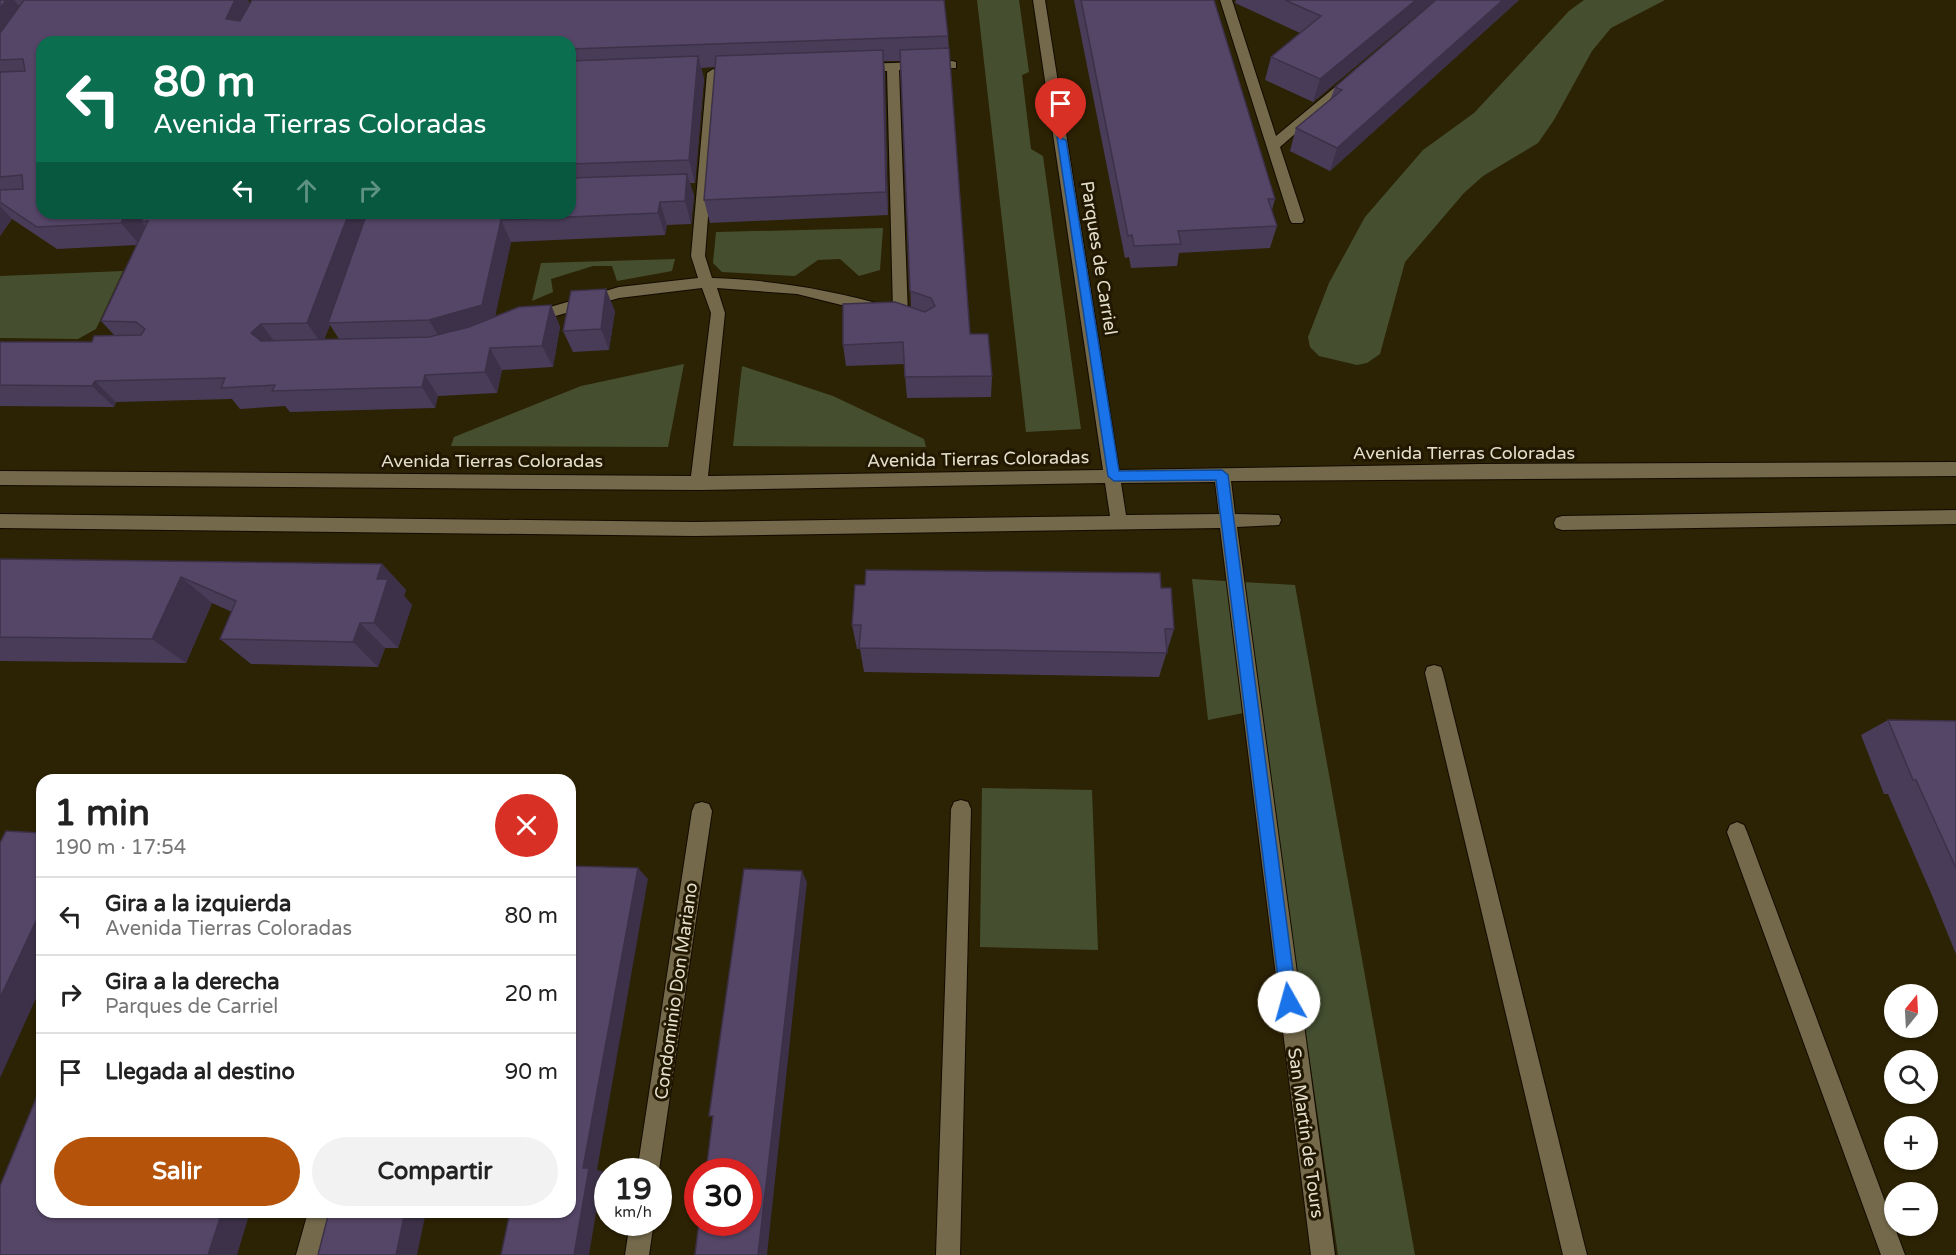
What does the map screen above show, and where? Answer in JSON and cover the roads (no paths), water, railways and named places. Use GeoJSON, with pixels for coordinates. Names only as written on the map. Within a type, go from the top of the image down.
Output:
{"type":"FeatureCollection","features":[{"type":"Feature","properties":{"kind":"street","name":"Parques de Carriel"},"geometry":{"type":"LineString","coordinates":[[1039,0],[1114,476],[1119,522]]}},
{"type":"Feature","properties":{"kind":"street"},"geometry":{"type":"LineString","coordinates":[[1226,0],[1297,220]]}},
{"type":"Feature","properties":{"kind":"street"},"geometry":{"type":"LineString","coordinates":[[845,68],[952,65]]}},
{"type":"Feature","properties":{"kind":"street"},"geometry":{"type":"LineString","coordinates":[[892,66],[902,316]]}},
{"type":"Feature","properties":{"kind":"street"},"geometry":{"type":"LineString","coordinates":[[1274,145],[1364,69]]}},
{"type":"Feature","properties":{"kind":"street"},"geometry":{"type":"LineString","coordinates":[[699,483],[718,313],[716,299],[699,266],[698,256],[697,189],[713,73]]}},
{"type":"Feature","properties":{"kind":"street"},"geometry":{"type":"LineString","coordinates":[[520,322],[604,295],[639,288],[708,281],[746,282],[818,292],[902,316],[918,323]]}},
{"type":"Feature","properties":{"kind":"street","name":"Avenida Tierras Coloradas"},"geometry":{"type":"LineString","coordinates":[[2,482],[699,483],[1114,476],[1956,469]]}},
{"type":"Feature","properties":{"kind":"street","name":"San Martín de Tours"},"geometry":{"type":"LineString","coordinates":[[1222,475],[1323,1255]]}},
{"type":"Feature","properties":{"kind":"street"},"geometry":{"type":"LineString","coordinates":[[1562,523],[1956,517]]}},
{"type":"Feature","properties":{"kind":"street"},"geometry":{"type":"LineString","coordinates":[[0,521],[682,529],[1273,520]]}},
{"type":"Feature","properties":{"kind":"street"},"geometry":{"type":"LineString","coordinates":[[1434,673],[1575,1255]]}},
{"type":"Feature","properties":{"kind":"street"},"geometry":{"type":"LineString","coordinates":[[948,1255],[961,809]]}},
{"type":"Feature","properties":{"kind":"street","name":"Condominio Don Mariano"},"geometry":{"type":"LineString","coordinates":[[651,1158],[702,812]]}},
{"type":"Feature","properties":{"kind":"street"},"geometry":{"type":"LineString","coordinates":[[1737,832],[1893,1255]]}},
{"type":"Feature","properties":{"kind":"street"},"geometry":{"type":"LineString","coordinates":[[308,1255],[318,1218]]}},
{"type":"Feature","properties":{"kind":"street"},"geometry":{"type":"LineString","coordinates":[[637,1255],[640,1236]]}}]}
